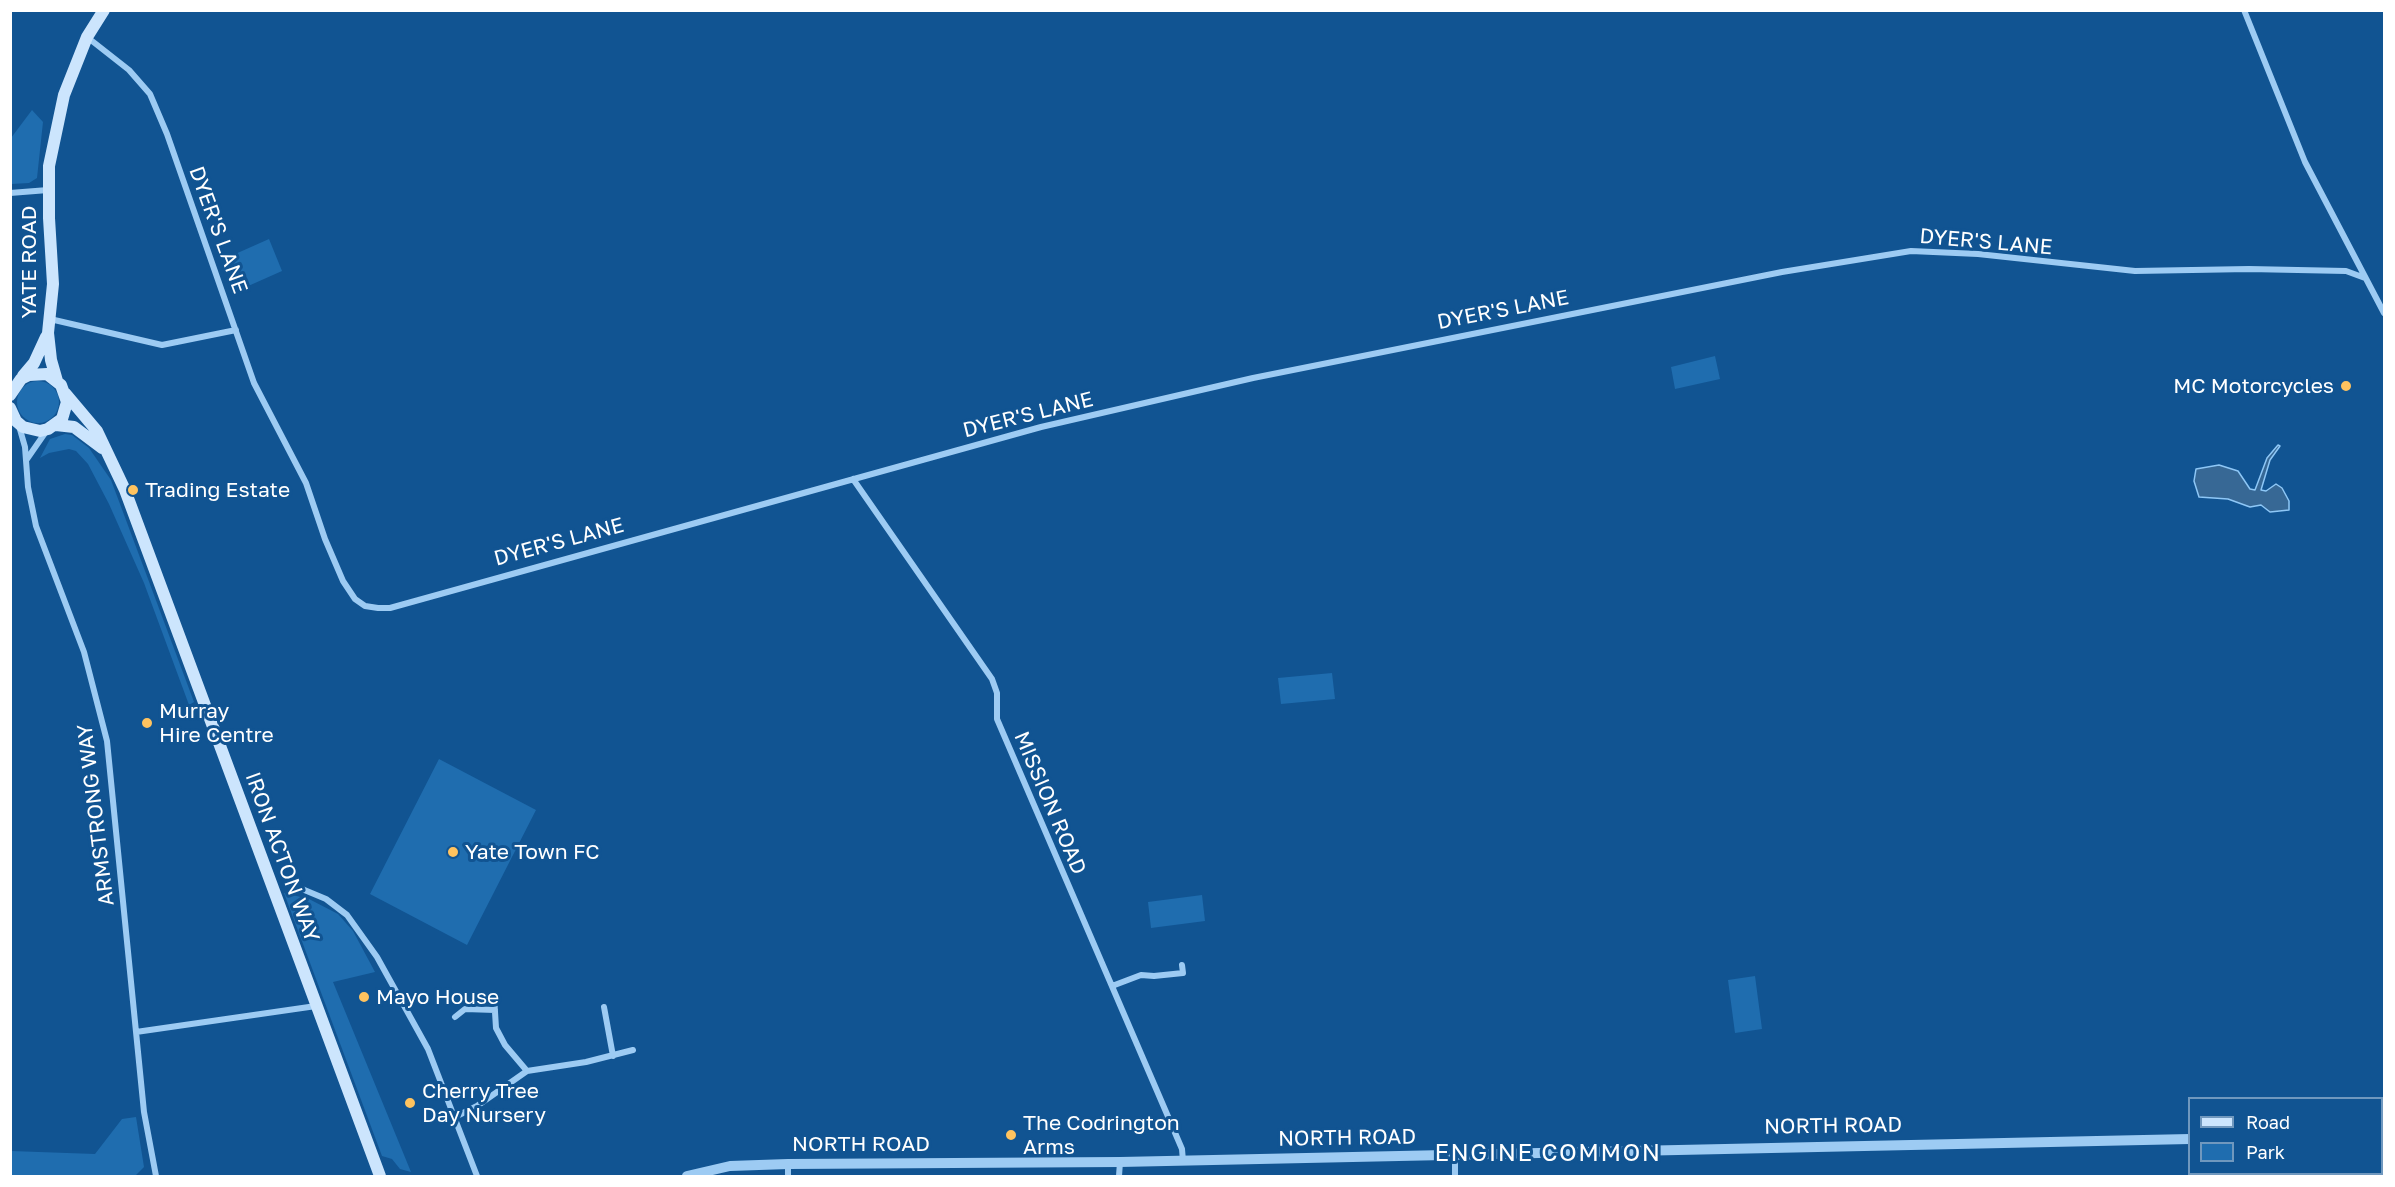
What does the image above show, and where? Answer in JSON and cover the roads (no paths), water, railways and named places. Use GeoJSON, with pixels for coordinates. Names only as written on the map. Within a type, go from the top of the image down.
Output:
{"type":"FeatureCollection","features":[{"type":"Feature","properties":{"kind":"main road","name":"YATE ROAD"},"geometry":{"type":"LineString","coordinates":[[57,381],[51,360],[48,333],[53,284],[48,190],[53,141],[64,95],[87,38],[104,10]]}},
{"type":"Feature","properties":{"kind":"main road","name":"YATE ROAD"},"geometry":{"type":"LineString","coordinates":[[15,385],[34,363],[48,333]]}},
{"type":"Feature","properties":{"kind":"main road"},"geometry":{"type":"LineString","coordinates":[[15,385],[38,373],[46,374],[57,381]]}},
{"type":"Feature","properties":{"kind":"main road","name":"IRON ACTON WAY"},"geometry":{"type":"LineString","coordinates":[[57,381],[93,425],[125,490],[380,1176]]}},
{"type":"Feature","properties":{"kind":"main road"},"geometry":{"type":"LineString","coordinates":[[52,427],[65,411],[66,393]]}},
{"type":"Feature","properties":{"kind":"main road","name":"IRON ACTON WAY"},"geometry":{"type":"LineString","coordinates":[[12,413],[32,430],[52,427],[80,430],[106,451]]}},
{"type":"Feature","properties":{"kind":"street"},"geometry":{"type":"LineString","coordinates":[[2244,10],[2305,162],[2340,226],[2357,264],[2385,313]]}},
{"type":"Feature","properties":{"kind":"street","name":"DYER'S LANE"},"geometry":{"type":"LineString","coordinates":[[87,38],[129,70],[150,94],[254,383],[306,483],[336,565],[356,599],[365,606],[390,608],[1041,426],[1253,378],[1738,280],[1911,251],[1978,254],[2135,271],[2249,269],[2346,271],[2365,278]]}},
{"type":"Feature","properties":{"kind":"street","name":"YATE ROAD"},"geometry":{"type":"LineString","coordinates":[[10,193],[48,190]]}},
{"type":"Feature","properties":{"kind":"street"},"geometry":{"type":"LineString","coordinates":[[2346,271],[2357,264]]}},
{"type":"Feature","properties":{"kind":"street"},"geometry":{"type":"LineString","coordinates":[[50,319],[162,345],[236,330]]}},
{"type":"Feature","properties":{"kind":"street","name":"ARMSTRONG WAY"},"geometry":{"type":"LineString","coordinates":[[12,413],[27,460],[28,487],[36,526],[84,652],[107,741],[144,1112],[156,1176]]}},
{"type":"Feature","properties":{"kind":"street"},"geometry":{"type":"LineString","coordinates":[[27,460],[52,427]]}},
{"type":"Feature","properties":{"kind":"street","name":"MISSION ROAD"},"geometry":{"type":"LineString","coordinates":[[854,479],[992,679],[997,693],[997,719],[1182,1149],[1183,1161]]}},
{"type":"Feature","properties":{"kind":"street"},"geometry":{"type":"LineString","coordinates":[[302,889],[326,899],[347,915],[359,929],[428,1049],[477,1176]]}},
{"type":"Feature","properties":{"kind":"street"},"geometry":{"type":"LineString","coordinates":[[1112,986],[1141,975],[1183,973],[1182,965]]}},
{"type":"Feature","properties":{"kind":"street"},"geometry":{"type":"LineString","coordinates":[[494,996],[496,1028],[504,1045],[527,1071]]}},
{"type":"Feature","properties":{"kind":"street"},"geometry":{"type":"LineString","coordinates":[[136,1032],[316,1006]]}},
{"type":"Feature","properties":{"kind":"street"},"geometry":{"type":"LineString","coordinates":[[604,1007],[613,1056]]}},
{"type":"Feature","properties":{"kind":"street"},"geometry":{"type":"LineString","coordinates":[[455,1017],[465,1009],[495,1010]]}},
{"type":"Feature","properties":{"kind":"street"},"geometry":{"type":"LineString","coordinates":[[454,1117],[477,1106],[527,1071],[613,1056],[633,1050]]}},
{"type":"Feature","properties":{"kind":"street","name":"NORTH ROAD"},"geometry":{"type":"LineString","coordinates":[[687,1176],[730,1166],[788,1164],[1183,1161],[2188,1139]]}},
{"type":"Feature","properties":{"kind":"street"},"geometry":{"type":"LineString","coordinates":[[1455,1155],[1455,1176]]}},
{"type":"Feature","properties":{"kind":"street"},"geometry":{"type":"LineString","coordinates":[[1119,1176],[1120,1162]]}},
{"type":"Feature","properties":{"kind":"street"},"geometry":{"type":"LineString","coordinates":[[788,1164],[788,1176]]}},
{"type":"Feature","properties":{"kind":"place","name":"MC Motorcycles"},"geometry":{"type":"Point","coordinates":[2346,386]}},
{"type":"Feature","properties":{"kind":"place","name":"Trading Estate"},"geometry":{"type":"Point","coordinates":[133,490]}},
{"type":"Feature","properties":{"kind":"place","name":"Murray Hire Centre"},"geometry":{"type":"Point","coordinates":[147,723]}},
{"type":"Feature","properties":{"kind":"place","name":"Yate Town FC"},"geometry":{"type":"Point","coordinates":[453,852]}},
{"type":"Feature","properties":{"kind":"place","name":"Mayo House"},"geometry":{"type":"Point","coordinates":[364,997]}},
{"type":"Feature","properties":{"kind":"place","name":"Cherry Tree Day Nursery"},"geometry":{"type":"Point","coordinates":[410,1103]}},
{"type":"Feature","properties":{"kind":"place","name":"The Codrington Arms"},"geometry":{"type":"Point","coordinates":[1011,1135]}},
{"type":"Feature","properties":{"kind":"district","name":"ENGINE COMMON"},"geometry":{"type":"Point","coordinates":[1548,1153]}}]}
